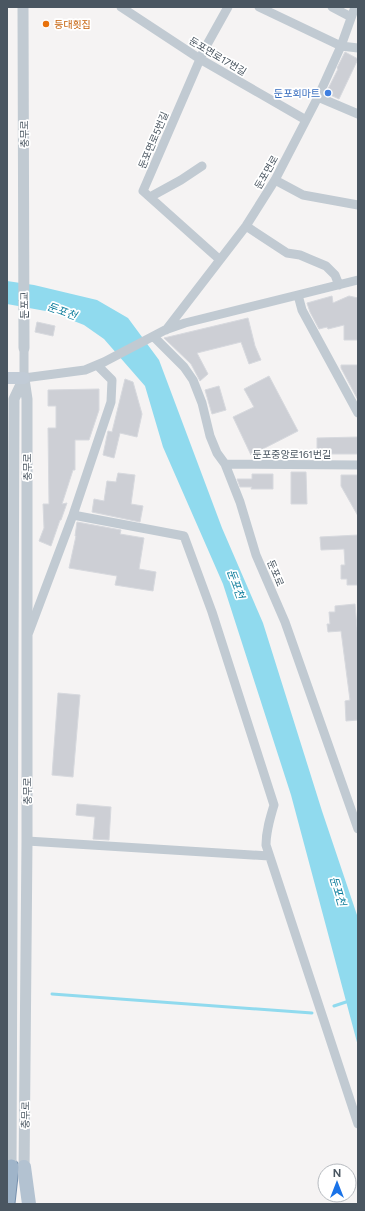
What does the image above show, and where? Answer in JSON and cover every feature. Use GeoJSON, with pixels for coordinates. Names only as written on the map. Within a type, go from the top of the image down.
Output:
{"type":"FeatureCollection","features":[{"type":"Feature","properties":{"kind":"highway"},"geometry":{"type":"LineString","coordinates":[[8,1204],[18,1167]]}},
{"type":"Feature","properties":{"kind":"main road"},"geometry":{"type":"LineString","coordinates":[[7,378],[24,378]]}},
{"type":"Feature","properties":{"kind":"main road"},"geometry":{"type":"LineString","coordinates":[[18,1167],[29,1204]]}},
{"type":"Feature","properties":{"kind":"street","name":"충무로"},"geometry":{"type":"LineString","coordinates":[[23,7],[24,261]]}},
{"type":"Feature","properties":{"kind":"street","name":"둔포면로17번길"},"geometry":{"type":"LineString","coordinates":[[121,7],[200,59],[306,120]]}},
{"type":"Feature","properties":{"kind":"street","name":"둔포면로5번길"},"geometry":{"type":"LineString","coordinates":[[150,197],[143,191],[200,59],[228,7]]}},
{"type":"Feature","properties":{"kind":"street"},"geometry":{"type":"LineString","coordinates":[[259,7],[341,46],[358,48]]}},
{"type":"Feature","properties":{"kind":"street"},"geometry":{"type":"LineString","coordinates":[[332,7],[351,17]]}},
{"type":"Feature","properties":{"kind":"street","name":"둔포면로"},"geometry":{"type":"LineString","coordinates":[[165,330],[246,226],[275,180],[318,97],[341,46],[355,7]]}},
{"type":"Feature","properties":{"kind":"street"},"geometry":{"type":"LineString","coordinates":[[318,97],[358,114]]}},
{"type":"Feature","properties":{"kind":"street"},"geometry":{"type":"LineString","coordinates":[[202,166],[181,180],[150,197],[219,260]]}},
{"type":"Feature","properties":{"kind":"street"},"geometry":{"type":"LineString","coordinates":[[275,180],[303,196],[358,205]]}},
{"type":"Feature","properties":{"kind":"street"},"geometry":{"type":"LineString","coordinates":[[246,226],[287,253],[300,255],[326,266],[335,275],[339,285]]}},
{"type":"Feature","properties":{"kind":"street","name":"둔포교"},"geometry":{"type":"LineString","coordinates":[[24,261],[24,348]]}},
{"type":"Feature","properties":{"kind":"street"},"geometry":{"type":"LineString","coordinates":[[24,378],[85,370],[101,364],[153,338],[165,330],[185,323],[358,280]]}},
{"type":"Feature","properties":{"kind":"street"},"geometry":{"type":"LineString","coordinates":[[298,295],[302,310],[358,413]]}},
{"type":"Feature","properties":{"kind":"street","name":"둔포로"},"geometry":{"type":"LineString","coordinates":[[153,338],[177,358],[193,380],[202,402],[210,436],[217,453],[225,464],[240,502],[256,555],[285,622],[358,829]]}},
{"type":"Feature","properties":{"kind":"street","name":"충무로"},"geometry":{"type":"LineString","coordinates":[[22,1204],[18,1167],[27,841],[27,399],[24,378],[24,348]]}},
{"type":"Feature","properties":{"kind":"street"},"geometry":{"type":"LineString","coordinates":[[27,637],[73,514],[110,402],[112,380],[101,364]]}},
{"type":"Feature","properties":{"kind":"street","name":"충무로"},"geometry":{"type":"LineString","coordinates":[[18,1167],[9,1145],[9,803],[14,399],[24,378]]}},
{"type":"Feature","properties":{"kind":"street","name":"둔포중앙로161번길"},"geometry":{"type":"LineString","coordinates":[[225,464],[358,465]]}},
{"type":"Feature","properties":{"kind":"street"},"geometry":{"type":"LineString","coordinates":[[73,514],[184,536],[212,612],[274,805],[270,816],[266,836],[266,845],[358,1124]]}},
{"type":"Feature","properties":{"kind":"street"},"geometry":{"type":"LineString","coordinates":[[9,803],[27,800]]}},
{"type":"Feature","properties":{"kind":"street"},"geometry":{"type":"LineString","coordinates":[[27,841],[269,856]]}},
{"type":"Feature","properties":{"kind":"water","name":"둔포천"},"geometry":{"type":"Polygon","coordinates":[[[7,281],[34,285],[97,300],[128,318],[159,360],[222,528],[263,623],[322,811],[358,918],[358,1046],[291,795],[223,584],[163,447],[145,386],[104,339],[84,325],[51,312],[7,304],[7,281]]]}},
{"type":"Feature","properties":{"kind":"building"},"geometry":{"type":"Polygon","coordinates":[[[345,52],[358,59],[339,99],[326,93],[345,52]]]}},
{"type":"Feature","properties":{"kind":"building"},"geometry":{"type":"Polygon","coordinates":[[[332,296],[333,303],[349,296],[358,298],[358,340],[344,340],[344,325],[328,329],[327,327],[319,329],[307,303],[332,296]]]}},
{"type":"Feature","properties":{"kind":"building"},"geometry":{"type":"Polygon","coordinates":[[[248,318],[255,346],[261,360],[249,364],[241,342],[197,353],[208,374],[200,381],[191,364],[164,338],[248,318]]]}},
{"type":"Feature","properties":{"kind":"building"},"geometry":{"type":"Polygon","coordinates":[[[37,322],[55,326],[53,336],[35,332],[37,322]]]}},
{"type":"Feature","properties":{"kind":"building"},"geometry":{"type":"Polygon","coordinates":[[[341,365],[358,365],[358,400],[341,368],[341,365]]]}},
{"type":"Feature","properties":{"kind":"building"},"geometry":{"type":"Polygon","coordinates":[[[269,376],[298,431],[251,455],[233,417],[254,407],[244,389],[269,376]]]}},
{"type":"Feature","properties":{"kind":"building"},"geometry":{"type":"Polygon","coordinates":[[[125,379],[133,382],[142,414],[137,437],[120,433],[114,458],[103,455],[108,431],[112,432],[125,379]]]}},
{"type":"Feature","properties":{"kind":"building"},"geometry":{"type":"Polygon","coordinates":[[[219,386],[226,410],[212,414],[205,390],[219,386]]]}},
{"type":"Feature","properties":{"kind":"building"},"geometry":{"type":"Polygon","coordinates":[[[99,389],[99,410],[89,440],[75,440],[75,470],[73,470],[62,504],[67,503],[51,546],[39,541],[44,528],[43,504],[49,504],[48,428],[56,428],[56,406],[48,406],[48,390],[99,389]]]}},
{"type":"Feature","properties":{"kind":"building"},"geometry":{"type":"Polygon","coordinates":[[[358,437],[358,454],[317,454],[317,438],[358,437]]]}},
{"type":"Feature","properties":{"kind":"building"},"geometry":{"type":"Polygon","coordinates":[[[291,472],[306,472],[307,504],[291,504],[291,472]]]}},
{"type":"Feature","properties":{"kind":"building"},"geometry":{"type":"Polygon","coordinates":[[[118,473],[135,475],[131,504],[143,506],[140,522],[92,512],[94,499],[104,501],[107,481],[116,482],[118,473]]]}},
{"type":"Feature","properties":{"kind":"building"},"geometry":{"type":"Polygon","coordinates":[[[252,474],[273,474],[273,489],[251,489],[252,487],[240,487],[237,479],[252,479],[252,474]]]}},
{"type":"Feature","properties":{"kind":"building"},"geometry":{"type":"Polygon","coordinates":[[[341,475],[358,475],[358,516],[341,486],[341,475]]]}},
{"type":"Feature","properties":{"kind":"building"},"geometry":{"type":"Polygon","coordinates":[[[77,522],[121,530],[120,534],[144,538],[139,569],[156,572],[153,591],[115,585],[117,576],[69,568],[76,536],[77,522]]]}},
{"type":"Feature","properties":{"kind":"building"},"geometry":{"type":"Polygon","coordinates":[[[358,535],[358,585],[347,585],[347,579],[341,579],[341,565],[345,565],[344,549],[321,550],[320,537],[358,535]]]}},
{"type":"Feature","properties":{"kind":"building"},"geometry":{"type":"Polygon","coordinates":[[[355,604],[358,639],[358,720],[346,721],[345,701],[350,700],[341,631],[328,632],[327,624],[330,624],[329,612],[335,612],[335,606],[355,604]]]}},
{"type":"Feature","properties":{"kind":"building"},"geometry":{"type":"Polygon","coordinates":[[[58,693],[80,695],[73,777],[52,775],[58,693]]]}},
{"type":"Feature","properties":{"kind":"building"},"geometry":{"type":"Polygon","coordinates":[[[77,804],[111,807],[109,840],[93,839],[95,817],[76,815],[77,804]]]}},
{"type":"Feature","properties":{"kind":"waterway"},"geometry":{"type":"LineString","coordinates":[[52,994],[312,1013]]}},
{"type":"Feature","properties":{"kind":"waterway"},"geometry":{"type":"LineString","coordinates":[[334,1006],[349,1001]]}},
{"type":"Feature","properties":{"kind":"place","name":"등대횟집"},"geometry":{"type":"Point","coordinates":[46,24]}},
{"type":"Feature","properties":{"kind":"place","name":"둔포회마트"},"geometry":{"type":"Point","coordinates":[328,93]}}]}
